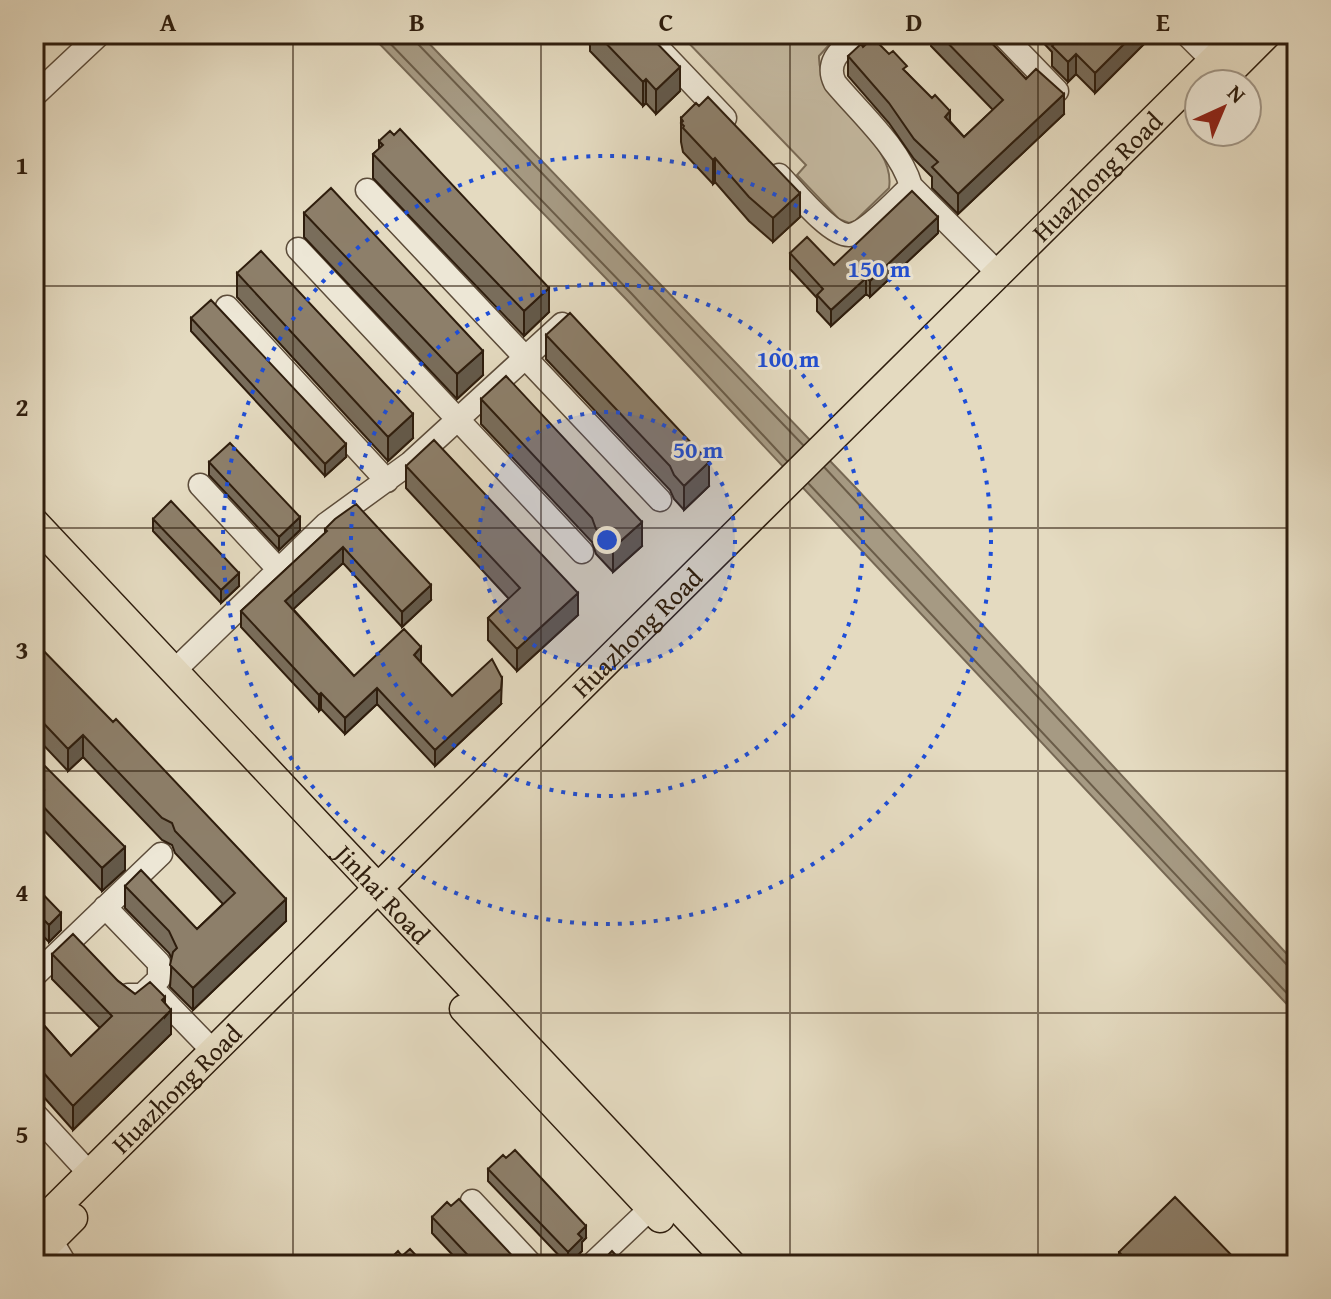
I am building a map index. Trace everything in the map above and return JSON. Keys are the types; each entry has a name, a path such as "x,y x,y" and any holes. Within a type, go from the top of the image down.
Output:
{"main road":[{"name":"Huazhong Road","path":"1218,68 1240,34"},
{"name":"Huazhong Road","path":"1222,68 1267,34"},
{"name":"Huazhong Road","path":"40,1242 999,274 1183,103"},
{"name":"Huazhong Road","path":"40,1242 90,1174 214,1052 378,903 1183,118"},
{"name":"Jinhai Road","path":"34,522 174,671 378,903 705,1265"},
{"name":"Jinhai Road","path":"34,550 732,1265"}],"street":[{"path":"34,96 100,34"},
{"path":"645,34 740,134"},
{"path":"858,34 833,60 831,75 896,153 911,186 999,274"},
{"path":"1002,34 1060,94"},
{"path":"1186,34 1211,68"},
{"path":"762,156 825,223 843,235 851,236 863,230 911,186"},
{"path":"367,190 660,500"},
{"path":"298,249 582,552"},
{"path":"227,307 387,481"},
{"path":"174,671 344,509 387,481 562,324"},
{"path":"200,485 279,570"},
{"path":"34,976 78,944 105,907 161,854"},
{"path":"105,907 159,963 159,979 142,995 128,995 117,983"},
{"path":"151,987 214,1052"},
{"path":"34,1113 90,1174"},
{"path":"472,1201 532,1265"},
{"path":"591,1265 651,1208"},
{"path":"40,1242 66,1265"}],"shaded area":[{"path":"680,34 839,34 819,56 822,73 830,90 881,154 888,171 889,188 855,221 849,223 839,219 797,175 806,165"}],"water":[{"path":"370,34 420,34 856,488 1297,965 1297,1015 626,299"}],"building":[{"path":"597,34 648,34 680,67 656,90 646,79 643,82"},
{"path":"939,34 983,34 1026,79 1036,69 1064,94 958,194 932,167 938,162 914,139 889,103 848,56 873,38 889,54 893,51 907,66 903,69 950,111 945,117 964,137 1003,100"},
{"path":"1054,34 1134,34 1095,73 1076,54 1068,62 1052,46 1059,39"},
{"path":"708,97 800,193 773,218 683,128 681,118 696,103 699,106"},
{"path":"400,129 549,288 524,311 373,154 383,145 379,141 390,131 394,135"},
{"path":"331,188 483,351 457,374 304,213"},
{"path":"912,191 938,217 870,281 866,278 831,310 817,295 823,289 790,253 807,237 834,265"},
{"path":"261,251 413,414 388,437 237,273"},
{"path":"211,300 346,444 325,464 191,318"},
{"path":"570,313 709,462 684,486 670,466 546,335"},
{"path":"506,376 642,522 613,548 596,529 592,518 481,399"},
{"path":"434,440 578,593 517,649 488,618 520,588 406,466"},
{"path":"230,443 300,517 279,537 209,462"},
{"path":"171,501 239,573 221,590 153,519"},
{"path":"356,504 431,585 402,612 343,547 285,601 354,676 404,629 421,647 414,655 452,696 492,659 502,678 501,689 435,750 377,688 345,718 321,693 319,695 241,611 327,531 325,529 335,519"},
{"path":"34,641 113,722 116,719 286,899 193,988 170,965 177,948 169,931 125,886 141,870 197,929 235,893 175,831 172,823 162,818 83,735 68,749 34,713"},
{"path":"34,755 125,847 102,868 35,798 44,790 34,780"},
{"path":"34,885 61,913 49,925 34,910"},
{"path":"73,934 118,981 135,994 150,982 165,997 162,1000 171,1010 73,1106 34,1062 34,1014 71,1056 112,1016 52,954"},
{"path":"515,1150 586,1226 578,1234 582,1238 568,1252 488,1169 503,1155 506,1158"},
{"path":"1175,1197 1241,1265 1131,1265 1119,1252"},
{"path":"459,1199 521,1265 477,1265 432,1217 447,1202 451,1206"},
{"path":"410,1249 425,1265 384,1265 398,1251 402,1256"},
{"path":"612,1251 625,1265 588,1265 602,1257 604,1259"}]}
